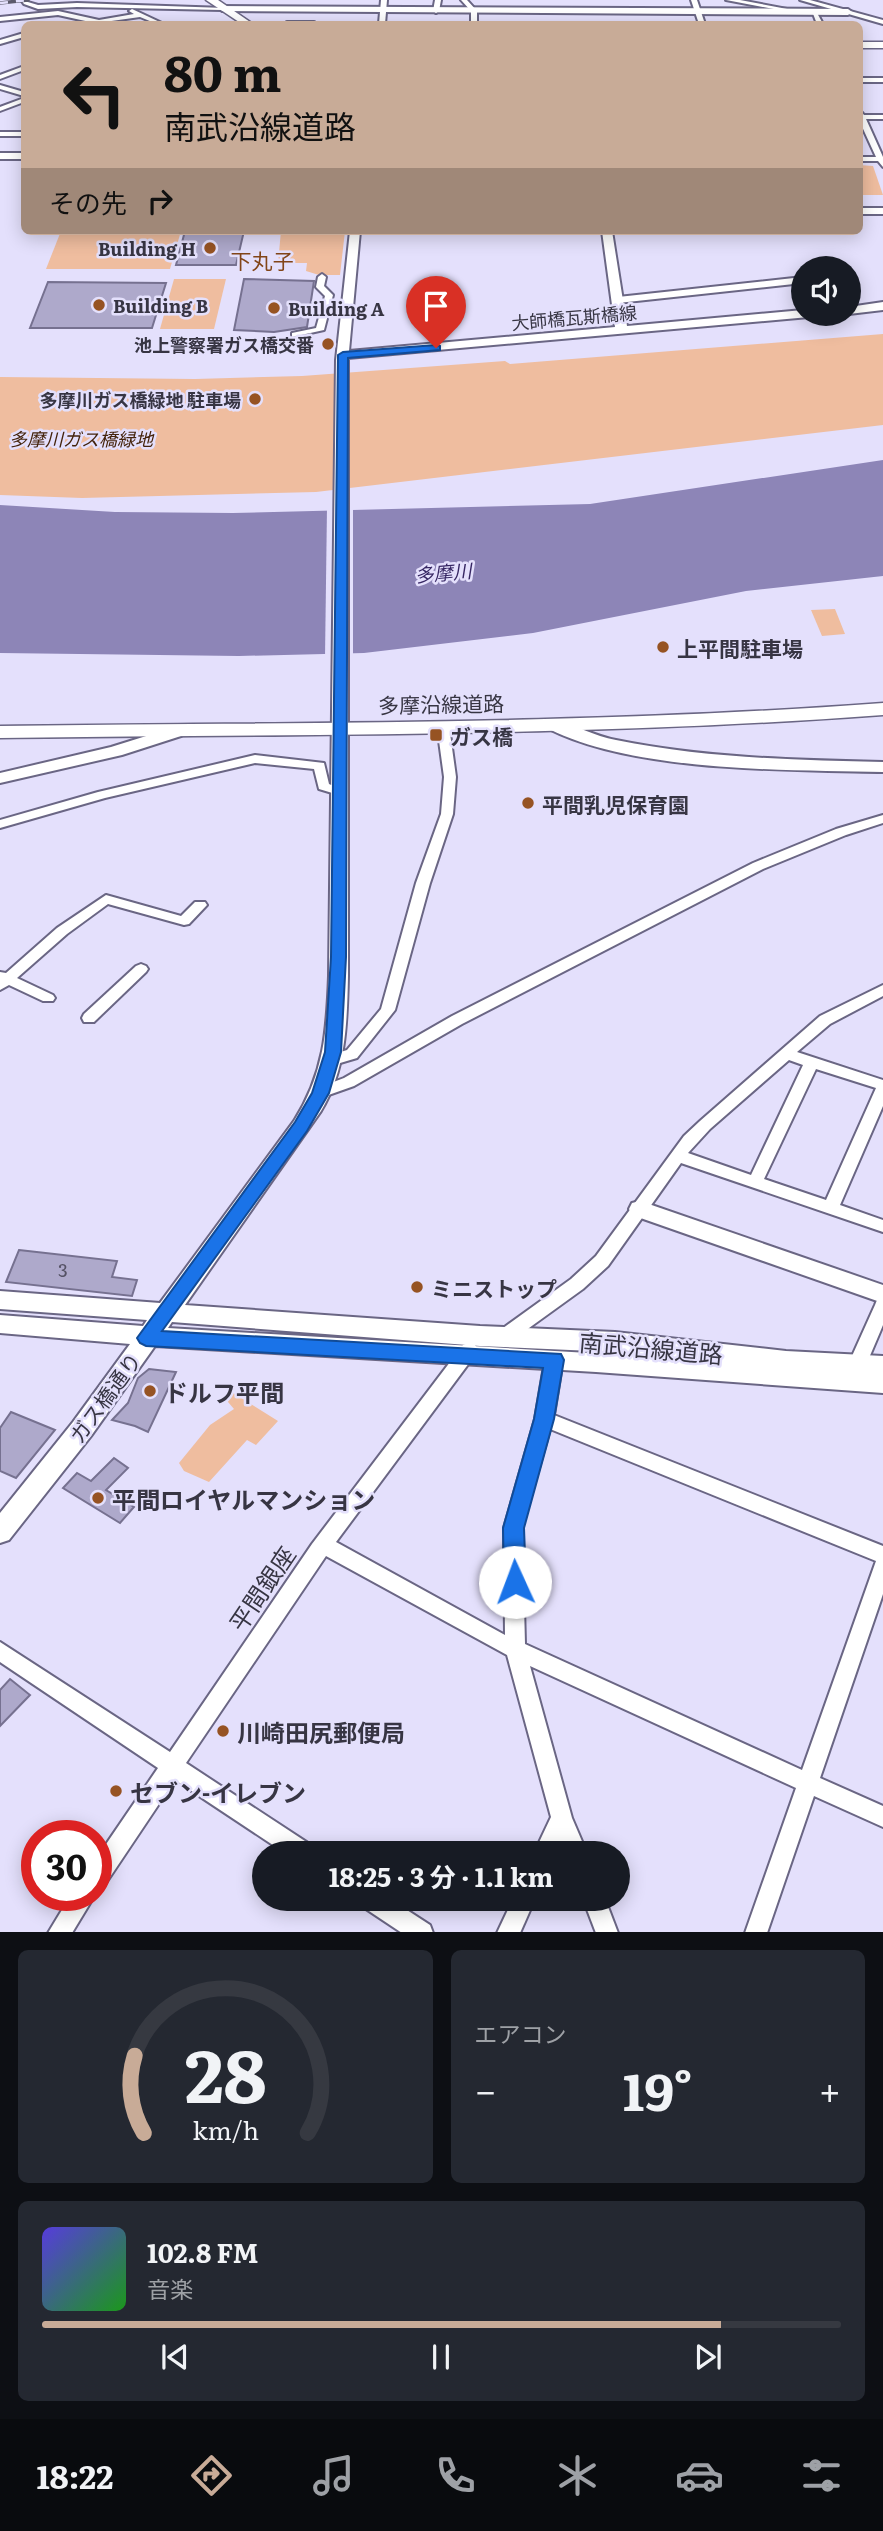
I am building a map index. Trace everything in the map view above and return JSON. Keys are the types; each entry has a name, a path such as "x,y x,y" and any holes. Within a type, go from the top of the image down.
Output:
{"main road":[{"path":"211,0 242,21"},
{"path":"863,45 882,45"},
{"name":"多摩沿線道路","path":"0,732 175,732 339,719 443,726 555,725 762,718 883,709"}],"street":[{"path":"24,0 26,4 40,10 95,21"},
{"path":"382,21 384,0"},
{"path":"436,11 438,0"},
{"path":"464,0 474,11 474,21"},
{"path":"576,0 580,21"},
{"path":"694,0 701,21"},
{"path":"729,0 800,12"},
{"path":"803,0 883,22"},
{"path":"118,4 154,21"},
{"path":"0,19 40,10 118,4 222,8 264,5 316,10 384,11 848,12"},
{"path":"40,10 46,21"},
{"path":"314,21 316,10"},
{"path":"814,12 818,21"},
{"path":"106,21 141,15"},
{"path":"0,42 21,36"},
{"path":"0,78 21,69"},
{"path":"863,80 883,80"},
{"path":"0,86 21,93"},
{"path":"0,109 21,101"},
{"path":"863,115 883,117"},
{"path":"863,122 882,161"},
{"path":"0,134 21,134"},
{"path":"863,139 883,139"},
{"path":"0,156 21,156"},
{"path":"863,159 882,161"},
{"path":"863,211 883,211"},
{"path":"339,719 342,358 355,235"},
{"path":"608,235 622,330"},
{"path":"295,335 320,330 326,317 324,307 329,295 320,287 322,278"},
{"path":"618,300 791,281"},
{"path":"861,309 883,306"},
{"name":"大師橋瓦斯橋線","path":"342,358 791,315"},
{"name":"ガス橋通り","path":"0,1532 74,1439 301,1126 320,1093 330,1061 338,997 339,719"},
{"path":"555,725 599,742 706,759 883,767"},
{"path":"330,1061 352,1054 388,1010 423,883 447,814 450,777 443,726"},
{"path":"0,778 116,751 175,732"},
{"path":"0,824 102,795 255,759 320,766 323,786 340,791"},
{"path":"320,1093 349,1083 457,1020 758,866 841,832 883,819"},
{"path":"48,999 3,980 106,899 184,921 200,905"},
{"path":"89,1018 141,969"},
{"path":"505,1336 577,1284 602,1261 689,1140 825,1020 883,990"},
{"path":"786,1054 883,1087 831,1208"},
{"path":"755,1182 812,1062"},
{"path":"678,1156 883,1226"},
{"path":"640,1209 883,1294"},
{"name":"南武沿線道路","path":"0,1300 480,1336 615,1342 786,1361 883,1366"},
{"path":"857,1365 883,1305"},
{"name":"南武沿線道路","path":"0,1324 146,1338 554,1360 883,1383"},
{"name":"平間銀座","path":"112,1855 323,1545 480,1336"},
{"path":"554,1360 544,1419 513,1528 515,1648 562,1818 571,1841"},
{"path":"544,1419 883,1555"},
{"path":"323,1545 515,1648 883,1817"},
{"path":"756,1932 883,1566"},
{"path":"0,1651 285,1841"},
{"path":"551,1841 562,1818"},
{"path":"60,1932 73,1911"},
{"path":"389,1911 420,1932"},
{"path":"508,1932 518,1911"},
{"path":"599,1911 607,1932"}],"green space":[{"path":"863,165 873,166 883,195 863,195"},
{"path":"59,235 180,235 170,269 46,269"},
{"path":"281,235 345,235 340,275 319,275 306,271 307,263 278,263"},
{"path":"174,279 226,279 214,329 160,329"},
{"name":"多摩川ガス橋緑地","path":"883,334 883,425 316,492 82,498 0,495 0,377 195,379 302,376 505,361 510,364"},
{"path":"835,609 845,634 822,636 811,610"},
{"path":"227,1389 278,1421 256,1445 247,1440 209,1482 184,1471 179,1463 210,1425 234,1409 228,1402"}],"water":[{"name":"多摩川","path":"883,460 883,576 746,591 533,633 364,653 239,656 0,653 0,505 115,512 233,513 590,504"}],"pier":[{"path":"327,507 353,507 353,656 325,657"}],"building":[{"name":"Building H","path":"184,235 243,235 236,265 176,265"},
{"name":"Building A","path":"244,279 314,281 307,327 274,332 234,330"},
{"name":"Building B","path":"48,282 166,283 152,328 30,328"},
{"path":"19,1250 117,1261 112,1277 137,1280 132,1296 6,1282"},
{"name":"ドルフ平間","path":"149,1369 176,1372 148,1432 112,1420 128,1403 138,1378"},
{"path":"11,1412 55,1430 16,1478 0,1471 0,1428"},
{"name":"平間ロイヤルマンション","path":"114,1458 128,1468 106,1490 134,1507 120,1523 63,1488 77,1473 91,1481"},
{"path":"10,1679 30,1695 0,1726 0,1690"}],"railway":[{"path":"0,3 28,0"}],"place":[{"name":"Building H","path":"210,248"},
{"name":"Building B","path":"99,305"},
{"name":"Building A","path":"274,308"},
{"name":"池上警察署ガス橋交番","path":"328,344"},
{"name":"多摩川ガス橋緑地 駐車場","path":"255,399"},
{"name":"上平間駐車場","path":"663,647"},
{"name":"ガス橋","path":"436,735"},
{"name":"平間乳児保育園","path":"528,803"},
{"name":"ミニストップ","path":"417,1287"},
{"name":"ドルフ平間","path":"150,1391"},
{"name":"平間ロイヤルマンション","path":"98,1498"},
{"name":"川崎田尻郵便局","path":"223,1731"},
{"name":"セブン-イレブン","path":"116,1791"}],"district":[{"name":"下丸子","path":"262,259"}],"route":[{"path":"436,348 343,355 338,710 338,997 333,1052 320,1093 301,1126 146,1338 554,1360 544,1419 513,1528 515,1582"}]}
